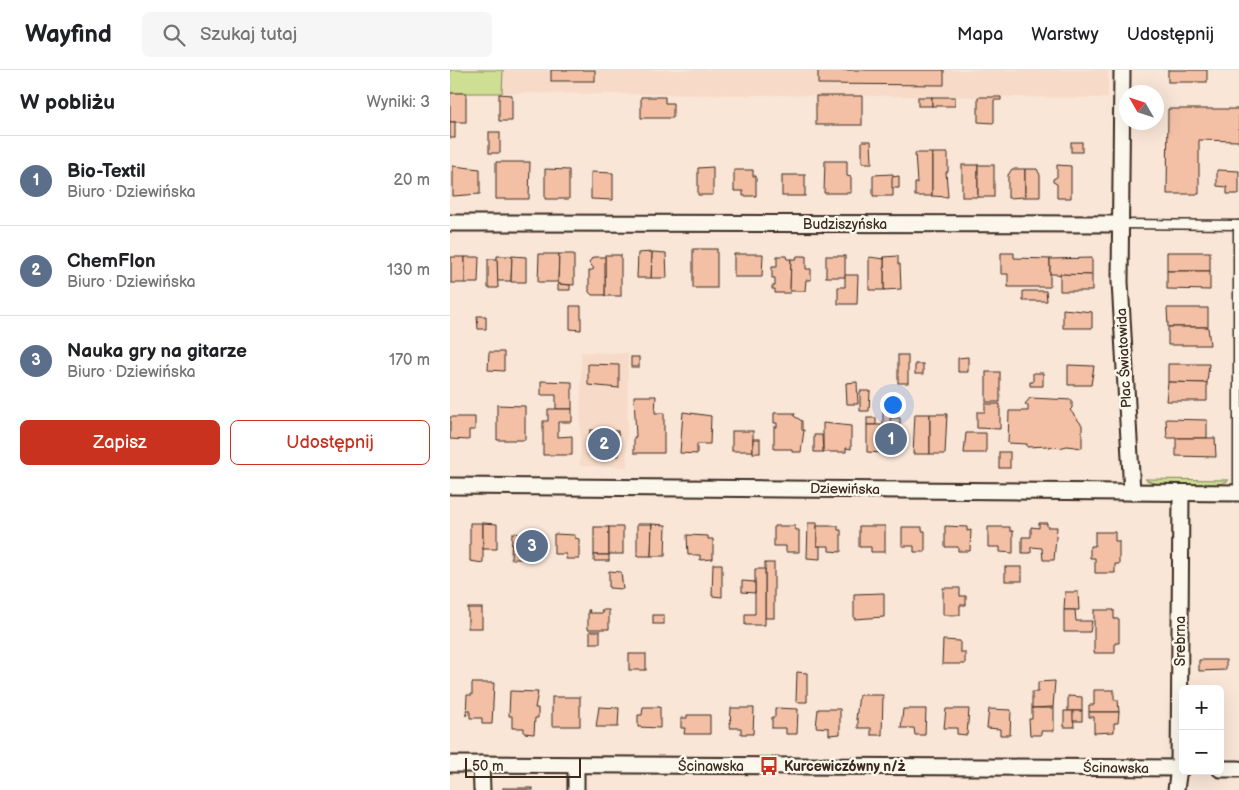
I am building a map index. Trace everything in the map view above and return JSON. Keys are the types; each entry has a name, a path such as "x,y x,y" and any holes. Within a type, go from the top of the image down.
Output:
{"street":[{"name":"Plac Światowida","path":"1122,70 1120,224 1123,343 1132,492"},
{"name":"Budziszyńska","path":"450,223 1120,224"},
{"name":"Dziewińska","path":"450,486 1239,493"},
{"name":"Srebrna","path":"1180,493 1181,730"},
{"name":"Ścinawska","path":"450,764 1179,768"},
{"path":"481,764 482,790"},
{"path":"576,765 576,790"},
{"path":"1224,768 1239,769"},
{"name":"Srebrna","path":"1176,790 1179,775"}],"lane":[{"name":"Budziszyńska","path":"1120,224 1238,225"},
{"path":"1238,225 1239,493"}],"shaded area":[{"path":"503,70 1108,70 1108,98 502,93"},
{"path":"581,352 628,353 627,467 580,466"}],"green space":[{"path":"450,70 503,70 502,93 450,93"},
{"path":"1145,479 1229,480 1200,487 1187,487 1162,485"}],"building":[{"path":"551,70 595,70 595,81 551,81"},
{"path":"818,70 944,70 944,85 818,84"},
{"path":"1168,70 1207,70 1207,82 1168,82"},
{"path":"450,93 466,93 466,122 450,122"},
{"path":"499,94 512,95 512,121 499,121"},
{"path":"816,96 862,96 862,125 816,125"},
{"path":"641,97 665,97 665,103 673,103 673,118 641,118"},
{"path":"918,97 932,97 932,106 918,106"},
{"path":"932,97 955,97 955,106 932,106"},
{"path":"978,97 1001,97 1001,100 994,100 994,123 978,122"},
{"path":"1168,109 1239,109 1239,144 1238,141 1199,140 1199,194 1167,194"},
{"path":"450,122 455,122 455,138 450,138"},
{"path":"489,132 500,132 500,153 489,153"},
{"path":"862,141 871,141 872,163 862,163"},
{"path":"1071,142 1082,142 1082,152 1071,152"},
{"path":"915,153 932,153 932,196 915,196 915,183 917,183"},
{"path":"932,153 948,153 948,172 946,172 948,197 932,196"},
{"path":"825,161 847,161 847,176 851,177 851,193 824,193"},
{"path":"496,162 530,162 529,199 496,199"},
{"path":"962,165 978,165 978,197 962,197"},
{"path":"978,165 994,165 994,197 978,197"},
{"path":"1057,165 1071,166 1071,198 1057,198 1057,184 1053,182 1053,179 1057,177"},
{"path":"453,166 480,169 480,194 453,196"},
{"path":"713,167 713,195 698,195 698,168"},
{"path":"545,169 569,170 569,199 545,199"},
{"path":"1012,169 1025,169 1025,197 1008,198 1008,175"},
{"path":"1025,169 1037,169 1040,175 1040,197 1025,197"},
{"path":"734,170 753,170 753,176 756,176 756,196 743,196 743,191 734,191"},
{"path":"1217,170 1239,171 1239,194 1227,194 1227,187 1217,186"},
{"path":"591,172 613,173 613,200 591,199"},
{"path":"893,174 893,196 873,196 873,175"},
{"path":"782,175 805,175 805,196 782,196"},
{"path":"899,176 899,188 892,188 892,177"},
{"path":"693,249 717,249 717,288 693,288"},
{"path":"652,252 666,253 667,278 651,278"},
{"path":"652,252 651,278 637,278 638,253"},
{"path":"1167,252 1210,252 1210,271 1167,271"},
{"path":"1001,253 1014,253 1014,258 1050,259 1050,287 1008,287 1008,274 1001,274"},
{"path":"539,254 559,254 558,282 538,282"},
{"path":"559,254 574,254 574,285 558,284"},
{"path":"734,254 763,254 762,277 734,277"},
{"path":"605,255 621,255 621,296 605,296"},
{"path":"497,256 512,256 511,281 497,281"},
{"path":"512,256 526,257 526,282 511,282"},
{"path":"777,256 786,256 787,259 791,259 790,293 775,293 775,289 772,289 772,286 775,286 775,278 772,278 772,267 777,267"},
{"path":"797,256 806,256 806,269 811,269 811,280 806,280 805,291 790,291 791,259 796,259"},
{"path":"826,256 845,256 845,277 826,277"},
{"path":"898,256 901,289 884,290 884,257"},
{"path":"451,257 465,257 465,283 451,283"},
{"path":"465,257 479,257 478,283 465,283"},
{"path":"593,257 605,257 605,295 592,295 589,292 589,271 594,269 589,262"},
{"path":"869,257 884,259 884,290 869,290"},
{"path":"1092,258 1092,275 1050,274 1050,259"},
{"path":"488,259 497,259 498,288 488,288"},
{"path":"1167,271 1210,271 1210,290 1167,289"},
{"path":"1060,274 1092,275 1092,291 1060,291"},
{"path":"845,275 858,275 857,304 838,304 838,287 845,287"},
{"path":"558,284 570,285 570,290 558,290"},
{"path":"1023,291 1046,291 1047,301 1023,301"},
{"path":"570,306 581,306 581,330 570,329"},
{"path":"1167,308 1208,308 1208,327 1168,327"},
{"path":"1063,309 1092,312 1092,328 1063,328"},
{"path":"477,316 486,316 486,329 478,329"},
{"path":"1168,327 1208,327 1210,345 1168,345"},
{"path":"489,352 504,352 504,371 488,370"},
{"path":"898,355 908,355 908,383 898,383"},
{"path":"631,357 639,357 639,367 631,367"},
{"path":"968,357 968,372 958,372 958,358"},
{"path":"588,364 619,365 619,388 588,385"},
{"path":"915,364 923,364 923,374 915,374"},
{"path":"1168,364 1209,364 1207,383 1168,382"},
{"path":"1068,365 1094,366 1091,385 1068,385"},
{"path":"986,372 1000,372 1000,402 986,402"},
{"path":"1033,373 1043,373 1043,386 1030,386 1030,382 1033,382"},
{"path":"541,381 572,382 572,409 556,409 556,395 541,395"},
{"path":"857,382 858,404 847,404 846,383"},
{"path":"1168,382 1207,383 1207,401 1166,401"},
{"path":"860,391 870,391 869,411 860,411"},
{"path":"634,396 656,396 655,413 664,413 664,453 634,453 634,437 636,437"},
{"path":"1030,398 1072,400 1072,408 1070,410 1082,425 1082,448 1067,446 1059,448 1057,446 1055,448 1050,446 1049,448 1047,446 1027,447 1027,444 1008,443 1009,411 1028,411 1028,406 1025,404"},
{"path":"985,404 1000,404 1000,429 977,428 977,412 985,412"},
{"path":"497,405 525,406 525,440 497,440"},
{"path":"883,407 892,407 891,426 883,425"},
{"path":"548,409 572,409 572,422 558,422 558,437 572,436 572,455 543,455 543,421 548,421"},
{"path":"683,412 711,416 710,444 697,444 697,454 680,453"},
{"path":"774,413 795,413 794,416 802,421 802,430 804,430 801,452 792,452 792,449 774,449 774,427 777,427 777,423 774,423"},
{"path":"915,414 930,414 930,454 913,454"},
{"path":"930,414 947,414 945,454 930,454"},
{"path":"450,417 475,417 475,430 469,430 469,440 450,439"},
{"path":"867,418 876,418 876,425 867,425"},
{"path":"890,418 900,418 900,425 891,426"},
{"path":"1166,419 1207,420 1207,438 1167,438"},
{"path":"823,423 851,426 851,449 846,448 846,452 823,452"},
{"path":"867,425 883,425 883,453 867,452"},
{"path":"883,425 900,425 899,453 883,453"},
{"path":"590,430 618,431 619,456 588,455"},
{"path":"732,431 753,431 753,451 732,451"},
{"path":"966,433 986,433 986,453 964,453"},
{"path":"814,435 822,435 823,452 814,452"},
{"path":"1176,438 1215,438 1216,457 1176,456"},
{"path":"753,439 760,439 760,453 753,453"},
{"path":"999,452 1010,452 1010,468 999,468"},
{"path":"470,523 483,523 483,563 470,561"},
{"path":"483,523 497,524 497,549 483,549"},
{"path":"808,523 817,523 817,546 820,546 820,559 807,558"},
{"path":"1039,523 1047,523 1047,527 1057,527 1054,560 1043,560 1042,548 1031,547 1031,553 1022,553 1022,537 1031,537 1031,527 1039,528"},
{"path":"637,524 652,524 651,556 637,556"},
{"path":"652,524 666,525 665,556 651,556"},
{"path":"774,526 795,526 796,530 799,530 799,552 786,552 786,546 774,546"},
{"path":"817,526 838,526 838,530 841,530 841,552 829,551 829,546 817,546"},
{"path":"859,526 885,526 885,552 871,552 871,547 859,547"},
{"path":"945,526 967,527 967,531 971,530 970,551 958,551 958,547 945,547"},
{"path":"594,527 609,527 609,555 594,555"},
{"path":"609,527 623,527 623,554 609,554"},
{"path":"902,527 922,527 922,531 925,531 925,552 914,552 914,546 902,546"},
{"path":"988,527 1010,527 1010,531 1013,531 1013,553 1000,552 1000,547 988,547"},
{"path":"1095,532 1115,532 1115,541 1119,541 1119,564 1115,564 1115,573 1095,573 1095,558 1090,558 1090,546 1095,546"},
{"path":"512,533 525,534 525,559 511,559"},
{"path":"525,534 540,534 539,559 525,559"},
{"path":"554,534 575,535 575,538 579,539 579,559 566,559 566,554 554,554"},
{"path":"687,535 708,536 708,539 713,539 713,559 700,560 700,555 688,555"},
{"path":"594,555 609,555 609,561 594,561"},
{"path":"765,563 774,563 774,618 765,618"},
{"path":"713,564 722,564 722,597 712,596"},
{"path":"1005,567 1022,567 1022,581 1005,581"},
{"path":"755,569 765,569 765,625 745,625 745,614 755,614"},
{"path":"609,571 621,572 623,589 609,588"},
{"path":"742,581 755,582 755,593 742,592"},
{"path":"943,588 960,588 960,596 966,596 966,605 960,605 960,615 943,615"},
{"path":"1065,592 1078,592 1079,610 1064,610"},
{"path":"884,593 884,617 854,619 854,594"},
{"path":"468,608 482,608 482,628 468,628"},
{"path":"588,610 590,610 589,613 603,613 601,610 609,610 609,629 588,629"},
{"path":"1064,610 1075,610 1076,621 1092,621 1090,632 1064,632"},
{"path":"1094,610 1114,610 1114,619 1119,619 1119,643 1115,643 1115,653 1094,653"},
{"path":"653,615 664,615 664,624 653,624"},
{"path":"590,631 600,631 600,643 590,643"},
{"path":"943,640 960,641 960,652 965,652 965,664 942,664"},
{"path":"629,654 646,654 646,670 629,670"},
{"path":"1199,660 1226,660 1226,670 1199,671"},
{"path":"797,672 807,673 807,702 796,702"},
{"path":"1055,681 1053,707 1032,708 1032,692 1038,692 1038,682"},
{"path":"472,683 494,683 492,724 482,724 482,718 470,718 470,710 467,710 466,716 467,695 472,695"},
{"path":"1094,690 1114,690 1114,700 1118,700 1119,712 1089,712 1089,705 1094,705"},
{"path":"510,691 538,692 535,708 538,708 538,718 535,718 534,734 524,733 524,728 512,728 512,716 509,716"},
{"path":"859,695 883,695 882,735 871,735 871,728 858,728 858,719 856,719"},
{"path":"1068,696 1082,697 1082,711 1068,711"},
{"path":"552,697 580,697 580,726 552,726"},
{"path":"599,707 619,708 618,727 596,727"},
{"path":"643,707 660,707 660,728 638,727 638,715 642,715"},
{"path":"731,708 754,708 753,734 741,734 741,728 730,728"},
{"path":"775,708 798,709 797,734 786,734 786,728 772,728 772,717 775,717"},
{"path":"1032,708 1054,708 1054,731 1041,731 1041,735 1030,735 1029,719 1032,719"},
{"path":"818,709 840,709 840,734 829,735 829,728 816,727"},
{"path":"903,709 926,709 925,735 915,735 914,728 901,728"},
{"path":"946,709 969,709 967,735 957,734 957,728 944,728"},
{"path":"989,709 1011,710 1010,735 1000,735 1000,729 987,728"},
{"path":"1064,711 1073,711 1074,727 1064,727"},
{"path":"1073,711 1082,711 1082,721 1073,721"},
{"path":"1089,712 1119,712 1118,723 1114,723 1114,732 1094,733 1094,717 1089,717"},
{"path":"687,715 710,715 710,734 684,734 685,728 681,728 681,718 687,718"},
{"path":"503,788 533,788 533,790 503,790"}],"place":[{"name":"Bio-Textil","path":"891,439"},
{"name":"ChemFlon","path":"604,444"},
{"name":"Nauka gry na gitarze","path":"532,546"},
{"name":"Kurcewiczówny n/ż","path":"769,766"}]}
